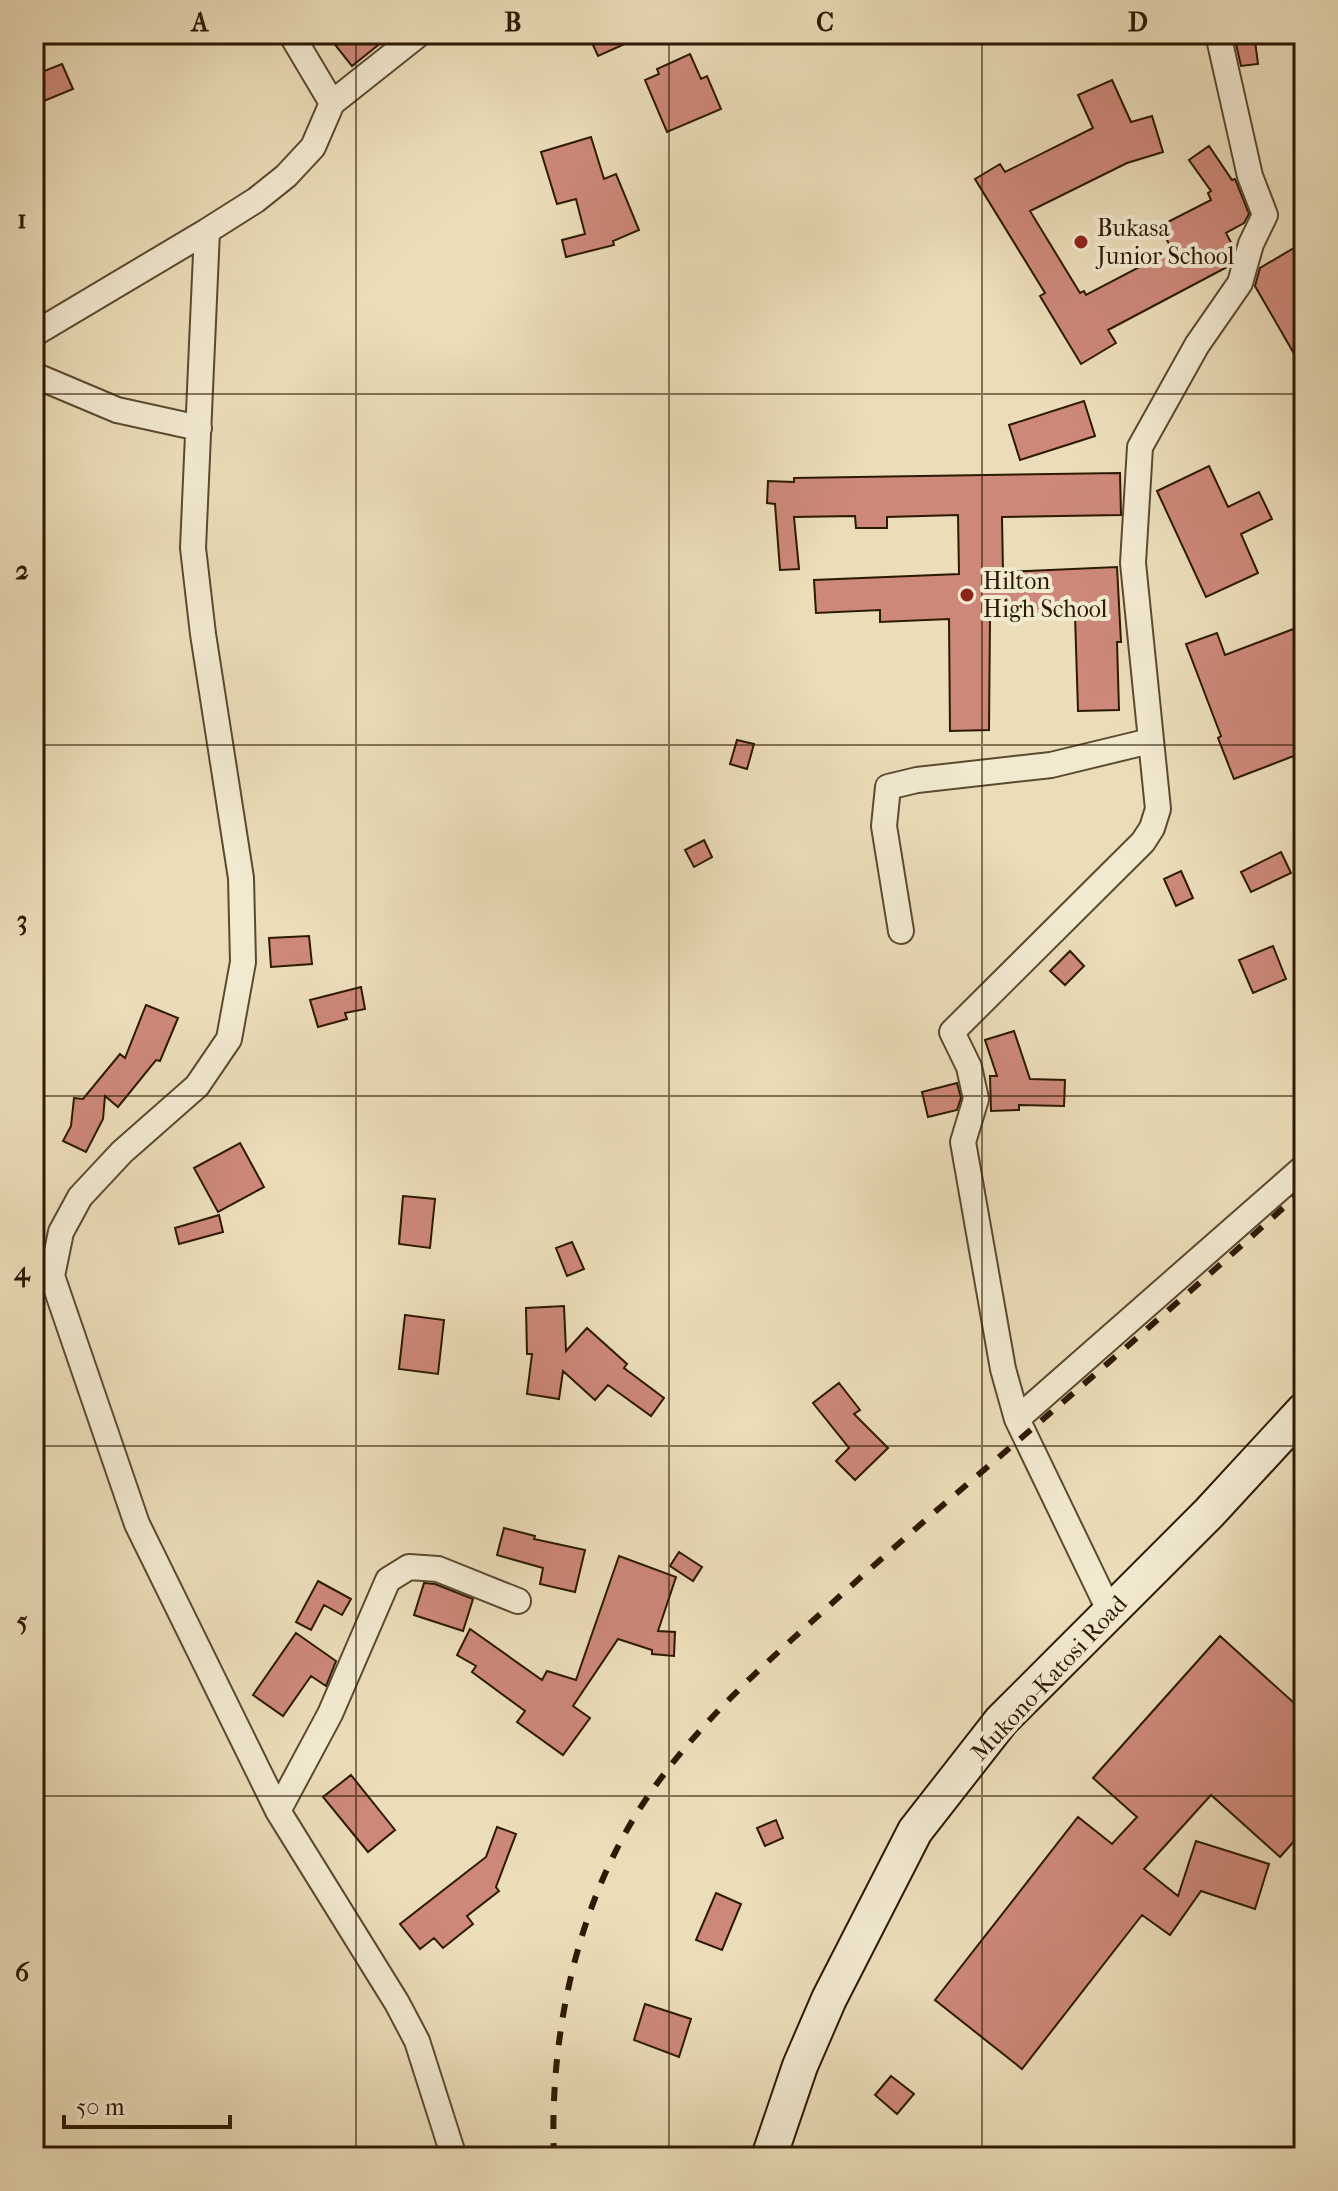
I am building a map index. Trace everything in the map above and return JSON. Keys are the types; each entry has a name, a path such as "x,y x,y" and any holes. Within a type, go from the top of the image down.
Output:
{"main road":[{"name":"Mukono-Katosi Road","path":"769,2157 800,2066 829,1999 915,1831 1001,1721 1209,1513 1304,1410"}],"street":[{"path":"291,34 332,103"},
{"path":"34,334 256,200 286,176 313,147 332,103 419,34"},
{"path":"1110,1612 1017,1419 1003,1369 963,1142 976,1099 969,1067 952,1032 1143,842 1152,828 1158,809 1133,563 1140,447 1197,345 1240,283 1251,244 1265,215 1250,176 1218,34"},
{"path":"207,231 193,548 203,634 241,878 243,962 229,1039 197,1086 122,1152 80,1197 61,1232 52,1276 137,1524 278,1811 397,2003 417,2041 454,2157"},
{"path":"34,375 117,410 199,428"},
{"path":"901,931 884,826 888,787 917,780 1051,765 1150,741"},
{"path":"1017,1419 1304,1167"},
{"path":"278,1811 330,1714 388,1580 409,1567 438,1569 518,1601"}],"building":[{"path":"342,34 392,34 352,66 333,42"},
{"path":"588,34 647,34 598,56"},
{"path":"1255,41 1258,64 1241,66 1236,44"},
{"path":"690,54 701,79 707,76 721,109 667,132 645,80 659,74 657,69"},
{"path":"62,64 73,89 44,101 34,75"},
{"path":"1112,80 1131,122 1152,116 1163,152 1127,163 1030,211 1080,293 1084,291 1086,295 1172,250 1160,226 1211,200 1208,193 1211,191 1189,160 1209,146 1232,180 1235,179 1249,214 1244,223 1226,233 1234,248 1229,266 1108,330 1116,343 1081,364 1040,296 1045,293 975,179 1000,164 1005,172 1093,128 1078,95"},
{"path":"591,137 604,179 616,174 639,230 613,241 614,245 566,257 562,240 585,234 576,199 557,204 541,152"},
{"path":"1304,242 1304,371 1255,286 1260,268"},
{"path":"1084,401 1095,436 1020,460 1009,425"},
{"path":"1209,466 1228,507 1259,492 1272,519 1241,534 1258,573 1206,597 1157,491"},
{"path":"1120,473 1121,515 1002,517 1003,572 1117,567 1121,642 1117,642 1119,710 1078,711 1075,615 990,618 989,730 950,731 949,619 880,622 880,610 816,613 814,580 959,574 958,515 887,517 887,528 856,528 855,516 794,517 799,569 780,570 775,504 767,503 768,481 794,482 794,478"},
{"path":"1304,625 1304,752 1234,779 1186,644 1217,633 1225,655"},
{"path":"737,740 754,744 747,769 730,764"},
{"path":"704,840 712,857 694,867 685,850"},
{"path":"1281,852 1291,873 1251,892 1241,872"},
{"path":"1181,871 1193,898 1176,906 1164,879"},
{"path":"309,936 312,964 271,967 269,938"},
{"path":"1273,946 1286,979 1253,993 1239,960"},
{"path":"1070,951 1084,966 1065,985 1050,971"},
{"path":"361,987 365,1009 345,1013 347,1019 318,1027 310,1000"},
{"path":"146,1005 178,1018 160,1061 156,1060 118,1107 105,1096 103,1119 86,1152 63,1141 71,1126 74,1098 83,1099 120,1054 125,1058"},
{"path":"1014,1031 1030,1079 1065,1080 1064,1106 1019,1105 1019,1110 991,1111 990,1076 997,1076 985,1040"},
{"path":"957,1083 961,1098 957,1110 928,1117 922,1092"},
{"path":"240,1143 264,1187 218,1212 194,1168"},
{"path":"403,1196 435,1199 430,1248 399,1244"},
{"path":"219,1215 223,1232 179,1244 175,1228"},
{"path":"572,1242 584,1269 567,1276 556,1248"},
{"path":"564,1306 566,1351 587,1328 627,1364 624,1368 664,1398 651,1416 608,1385 595,1400 563,1371 559,1399 527,1394 532,1354 527,1354 526,1308"},
{"path":"405,1315 444,1320 438,1374 399,1369"},
{"path":"839,1383 860,1410 854,1414 888,1448 855,1480 836,1461 849,1448 813,1403"},
{"path":"504,1528 535,1536 534,1539 585,1550 575,1592 540,1584 543,1568 497,1555"},
{"path":"679,1552 702,1567 693,1581 670,1566"},
{"path":"619,1556 676,1577 658,1631 675,1632 674,1656 652,1654 652,1650 618,1639 573,1706 590,1718 563,1755 517,1722 525,1711 472,1672 476,1666 457,1655 470,1629 542,1680 547,1671 576,1680"},
{"path":"318,1581 351,1599 342,1615 324,1605 311,1630 296,1622"},
{"path":"424,1583 435,1584 473,1599 463,1631 414,1615"},
{"path":"296,1633 336,1661 326,1686 311,1676 283,1716 253,1695"},
{"path":"1220,1636 1304,1712 1304,1830 1280,1857 1211,1795 1144,1869 1178,1896 1196,1841 1269,1864 1255,1909 1201,1891 1170,1935 1142,1915 1022,2069 935,2000 1078,1817 1112,1844 1137,1817 1093,1778"},
{"path":"351,1775 395,1830 368,1852 323,1797"},
{"path":"776,1820 783,1838 765,1846 757,1828"},
{"path":"497,1827 516,1834 496,1887 499,1891 467,1916 473,1924 443,1948 434,1938 420,1949 400,1924 486,1857"},
{"path":"716,1893 741,1904 722,1950 696,1940"},
{"path":"645,2004 691,2019 679,2057 634,2040"},
{"path":"891,2076 914,2094 897,2114 875,2095"}],"railway":[{"path":"554,2157 556,2068 570,1979 582,1935 615,1852 637,1813 676,1759 720,1708 904,1538 1304,1189"}],"place":[{"name":"Bukasa Junior School","path":"1081,242"},
{"name":"Hilton High School","path":"967,595"}]}
